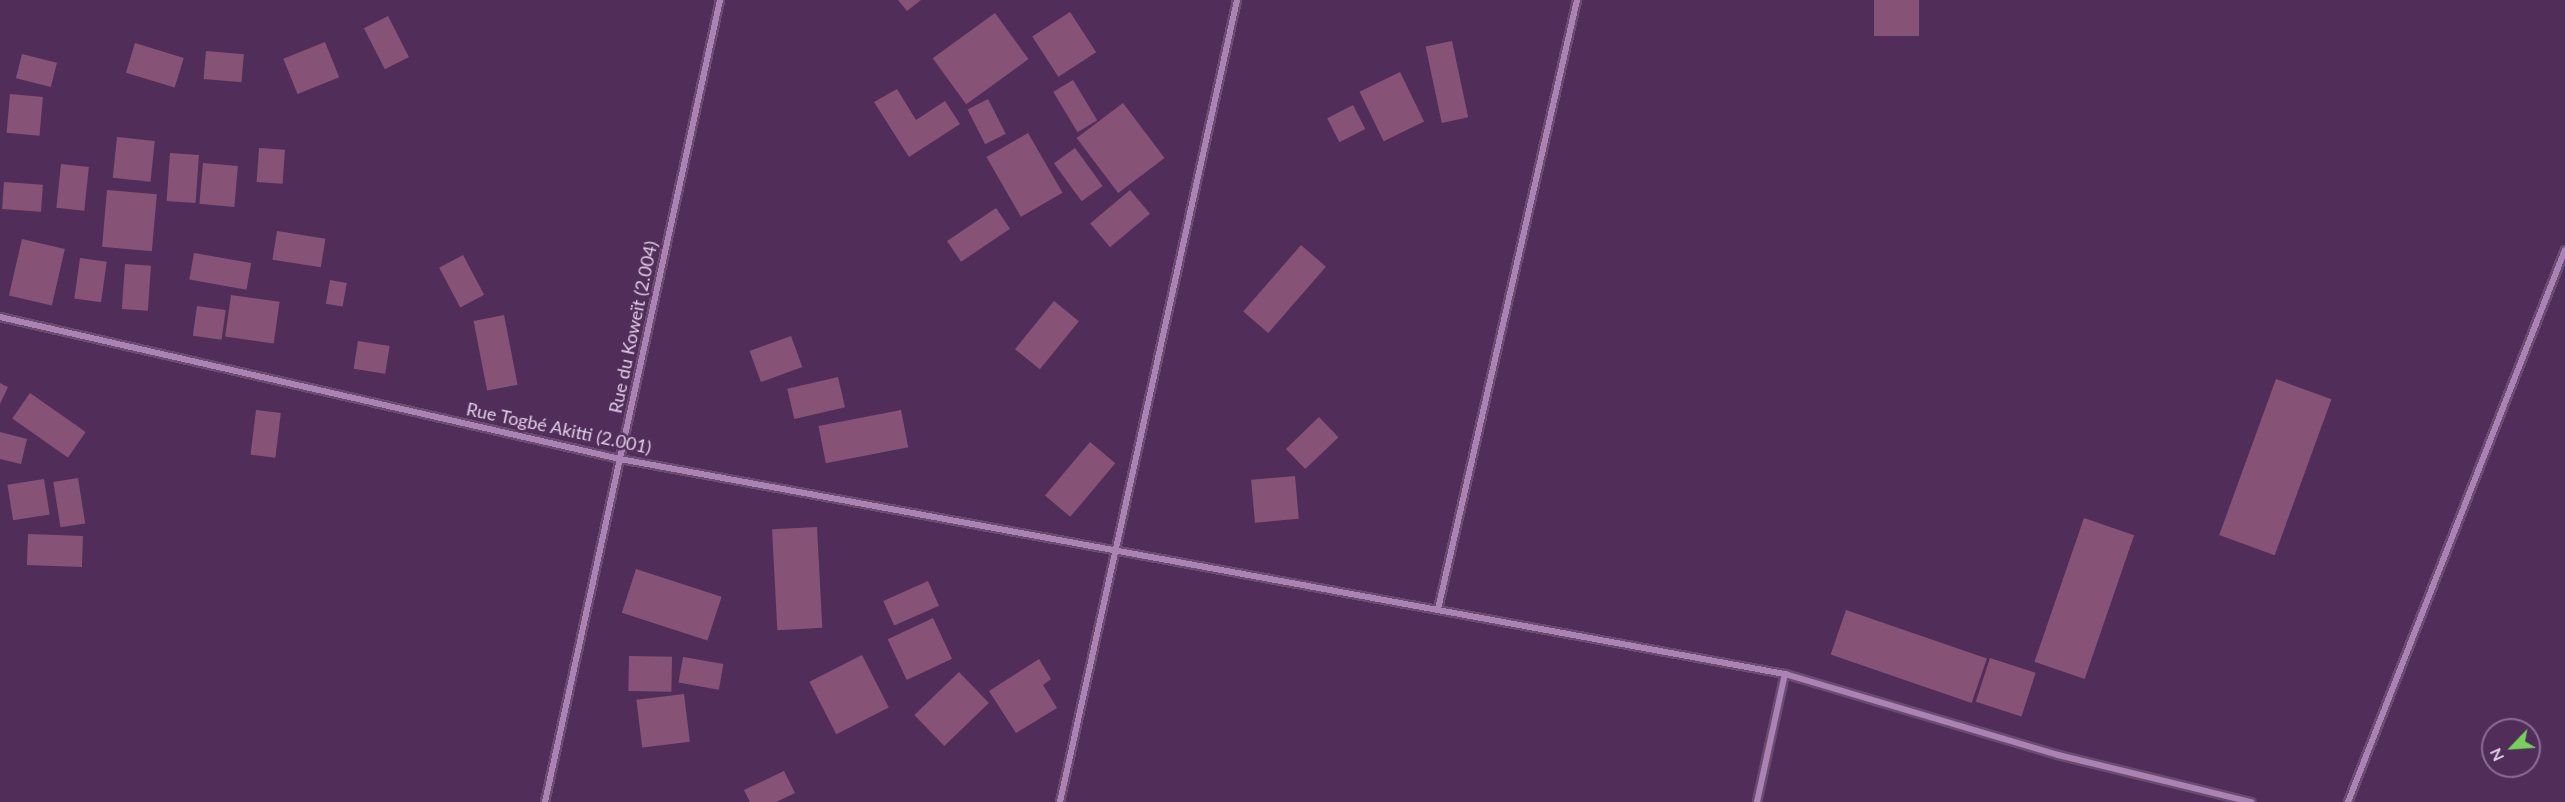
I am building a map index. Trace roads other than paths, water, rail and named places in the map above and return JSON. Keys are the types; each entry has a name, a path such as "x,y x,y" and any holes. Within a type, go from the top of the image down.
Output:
{"street":[{"name":"Rue du Koweït (2.004)","path":"545,802 720,0"},
{"path":"1060,802 1237,0"},
{"path":"1438,609 1577,0"},
{"path":"2348,802 2565,250"},
{"name":"Rue Togbé Akitti (2.001)","path":"0,317 620,459 1785,674 2058,755 2251,802"},
{"path":"1757,802 1785,674"}]}
